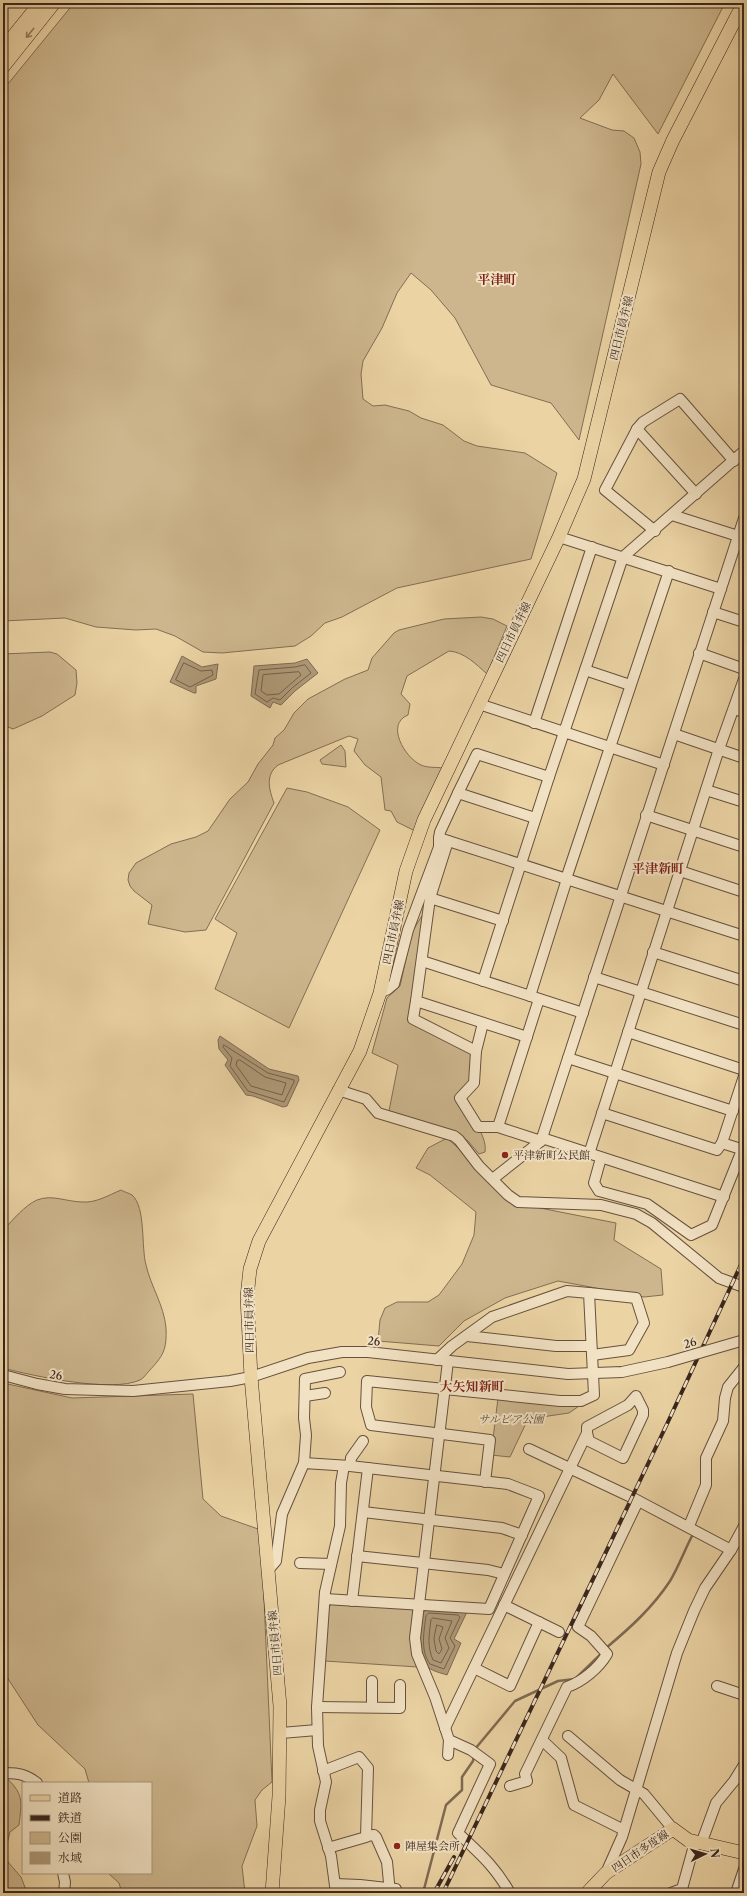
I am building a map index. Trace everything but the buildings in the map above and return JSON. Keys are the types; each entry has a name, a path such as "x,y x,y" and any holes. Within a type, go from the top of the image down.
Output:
{"main road":[{"path":"3,49 40,3"},
{"path":"3,67 54,3"},
{"name":"四日市員弁線","path":"272,1893 275,1866 281,1733 269,1569 251,1377 247,1297 250,1269 259,1241 360,1051 380,993 406,871 424,820 559,537 584,479 659,172 697,92 739,12 744,8"},
{"name":"四日市多度線","path":"587,1893 606,1873 673,1829 688,1840 744,1852"}],"street":[{"path":"655,531 605,490 637,429 643,422 680,399 734,460"},
{"path":"637,429 696,494"},
{"path":"483,981 535,818 623,558 744,451"},
{"path":"672,515 738,536"},
{"path":"494,1178 542,1140 646,815 664,765 744,518"},
{"path":"559,537 721,589"},
{"path":"534,723 592,547"},
{"path":"498,1127 527,1037 535,998 567,879 668,572"},
{"path":"713,612 744,622"},
{"path":"700,653 744,668"},
{"path":"585,670 630,685"},
{"path":"589,1154 719,749 739,711 744,679"},
{"path":"479,704 664,765"},
{"path":"674,734 744,758"},
{"path":"476,1051 413,1019 430,898 444,840 440,832 477,754 549,777"},
{"path":"706,790 744,802"},
{"path":"458,793 535,818"},
{"path":"646,815 744,847"},
{"path":"380,993 394,984 408,930 439,847 444,840"},
{"path":"444,840 744,936"},
{"path":"680,871 744,892"},
{"path":"430,898 503,921"},
{"path":"653,952 744,982"},
{"path":"422,961 583,1013"},
{"path":"594,977 744,1026"},
{"path":"416,1001 527,1037"},
{"path":"483,1023 476,1051 474,1083 460,1098 478,1127 498,1127 724,1197"},
{"path":"628,1032 744,1070"},
{"path":"568,1058 733,1111"},
{"path":"602,1113 717,1150 722,1143 744,1076"},
{"path":"338,1090 366,1099 378,1113 454,1136 463,1144 479,1166 494,1178 508,1195 518,1202 601,1204 636,1214 652,1223 719,1278 741,1286 744,1285"},
{"path":"601,1158 594,1183 599,1191 647,1204 691,1235 712,1225 743,1150 722,1143"},
{"path":"438,1360 466,1336 492,1317 567,1291 636,1298 644,1323 629,1350 592,1350 466,1336"},
{"path":"485,1482 490,1440 371,1425 366,1406 367,1381 445,1388 542,1400 581,1401 594,1395 589,1293"},
{"name":"26","path":"3,1375 65,1389 101,1391 133,1390 230,1381 251,1377 308,1358 342,1352 368,1352 542,1372 622,1372 668,1362 744,1340"},
{"path":"448,1361 415,1638 416,1648 449,1740 448,1755"},
{"path":"689,1526 706,1485 706,1458 723,1421 724,1398 728,1387 744,1367"},
{"path":"269,1569 276,1561 282,1514 304,1464 306,1435 304,1418 305,1379 340,1372"},
{"path":"305,1396 325,1393"},
{"path":"445,1728 587,1434 587,1427 628,1405 636,1396 643,1410 643,1415 623,1458 589,1441 587,1434"},
{"path":"328,1848 366,1836 374,1835 387,1862 392,1890 360,1885 335,1889 334,1868 328,1848 320,1821 320,1810 326,1782 317,1730 317,1707 325,1599 340,1526 341,1483 351,1458 363,1441"},
{"path":"529,1449 689,1526 731,1550"},
{"path":"304,1464 368,1468 508,1484 540,1496 489,1609 325,1599"},
{"path":"352,1601 368,1468"},
{"path":"510,1786 527,1781 525,1774 567,1688 578,1683 604,1659 604,1651 591,1636 578,1626 638,1501"},
{"path":"363,1512 502,1528 522,1535"},
{"path":"606,1873 624,1830 682,1639 705,1588 731,1550 744,1526"},
{"path":"357,1556 488,1570 504,1574"},
{"path":"300,1563 332,1564"},
{"path":"504,1605 559,1632"},
{"path":"474,1668 510,1686 539,1622"},
{"path":"372,1681 372,1707"},
{"path":"317,1707 400,1708 400,1685"},
{"path":"717,1686 744,1695"},
{"path":"281,1733 317,1730"},
{"path":"568,1736 620,1780 644,1794 673,1829"},
{"path":"449,1740 474,1753 490,1764 458,1833 488,1861 501,1877 510,1893"},
{"path":"542,1740 561,1758 574,1805 624,1830"},
{"path":"324,1770 359,1757 368,1768 366,1836"},
{"path":"671,1893 682,1891 698,1843 716,1803 744,1765"},
{"path":"3,1770 6,1773 21,1773 30,1777 36,1782"},
{"path":"736,1893 744,1869"},
{"path":"63,1874 65,1882 64,1893"}],"green space":[{"path":"74,3 725,3 658,134 613,74 599,100 580,118 612,130 624,131 634,138 640,152 641,164 579,440 551,403 491,385 455,318 431,290 411,273 397,293 382,328 363,361 361,374 363,399 373,406 385,405 409,411 421,418 443,425 464,441 477,446 525,453 557,473 531,559 397,588 342,617 325,623 311,636 295,646 222,653 203,652 175,636 156,629 136,630 96,627 65,618 3,621 3,90"},
{"path":"481,617 493,619 507,626 487,674 465,656 449,651 407,676 401,694 410,704 408,715 401,719 398,726 400,741 409,756 421,765 443,768 415,831 397,822 391,811 385,810 381,777 365,765 354,751 358,739 349,736 278,765 271,773 269,782 274,803 206,930 185,932 148,924 152,905 134,891 128,880 129,873 136,863 171,844 196,837 208,831 230,799 248,782 258,764 273,745 275,738 284,730 294,713 308,699 345,679 368,670 372,658 394,633 399,630 444,619"},
{"path":"50,652 57,654 76,670 77,683 75,695 42,716 13,729 3,725 3,654"},
{"path":"341,745 345,751 346,767 322,764 320,760"},
{"path":"287,788 307,792 348,807 380,830 289,1028 215,989 237,933 215,919"},
{"path":"423,914 412,1020 475,1051 469,1081 456,1098 480,1131 483,1138 485,1152 479,1154 468,1141 454,1131 389,1111 398,1065 372,1053 387,998 400,986 412,932"},
{"path":"447,1138 515,1199 540,1208 616,1223 614,1240 661,1269 663,1295 644,1297 558,1281 505,1298 464,1321 439,1346 378,1341 380,1320 385,1308 397,1302 428,1302 439,1295 462,1264 474,1235 476,1212 430,1175 416,1168 428,1148"},
{"path":"121,1190 132,1195 139,1208 146,1265 165,1320 166,1342 161,1357 143,1378 127,1384 111,1385 72,1382 3,1368 4,1229 23,1209 43,1198 88,1202"},
{"path":"3,1383 72,1398 193,1394 203,1499 221,1516 261,1530 272,1782 262,1790 255,1800 257,1826 242,1866 245,1893 122,1893 119,1883 109,1874 152,1874 152,1782 89,1782 85,1769 38,1725 3,1671"},
{"name":"サルビア公園","path":"498,1398 582,1404 569,1413 528,1419 510,1457 491,1455"},
{"path":"333,1603 410,1608 415,1613 418,1667 325,1661 328,1608"},
{"path":"3,1775 15,1787 20,1797 21,1809 19,1825 10,1832 5,1852 8,1862 21,1877 26,1890 24,1893 3,1893"}],"water":[{"path":"182,656 202,667 218,664 216,679 196,686 196,693 170,682"},
{"path":"307,659 318,673 295,691 281,705 273,702 270,708 251,696 254,666 295,663"},
{"path":"220,1036 269,1069 298,1076 299,1080 287,1106 283,1107 253,1096 246,1095 225,1065 228,1060 219,1049 218,1040"},
{"path":"426,1609 467,1612 454,1639 461,1643 447,1675 429,1668 421,1654 419,1637 420,1628 421,1620"}],"waterway":[{"path":"606,1648 641,1617 663,1591 670,1581 693,1534"},
{"path":"475,1749 515,1701 558,1681 575,1679 603,1652"},
{"path":"423,1893 446,1805 462,1790 462,1777 473,1761 474,1756"},
{"path":"740,1868 743,1861"}],"railway":[{"path":"443,1893 667,1424 744,1258"},
{"path":"434,1893 454,1857"}],"place":[{"name":"平津新町公民館","path":"505,1155"},
{"name":"陣屋集会所","path":"397,1846"}],"district":[{"name":"平津町","path":"497,279"},
{"name":"平津新町","path":"658,868"},
{"name":"大矢知新町","path":"472,1386"}]}
